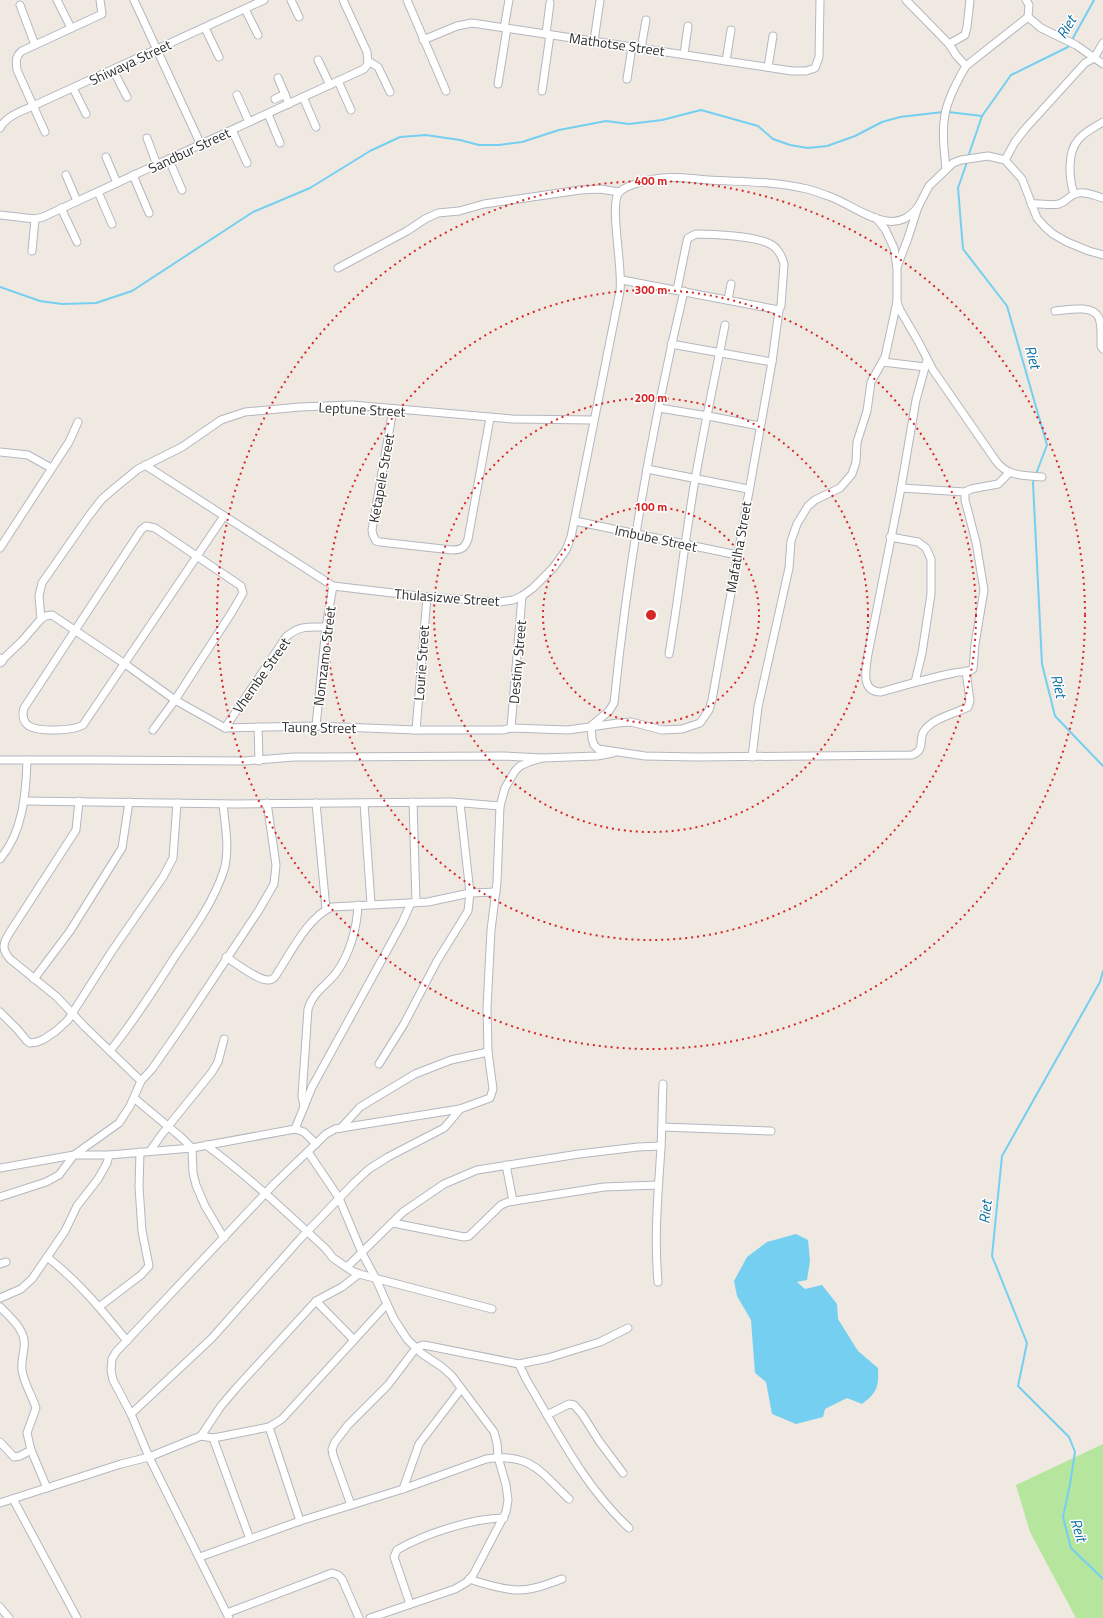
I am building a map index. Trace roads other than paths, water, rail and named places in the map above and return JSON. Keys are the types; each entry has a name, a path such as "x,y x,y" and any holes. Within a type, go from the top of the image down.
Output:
{"street":[{"path":"58,0 71,28"},
{"path":"45,132 17,70 16,59 20,53 102,14 100,0"},
{"path":"134,0 201,145"},
{"name":"Shiwaya Street","path":"0,128 3,122 33,106 264,0"},
{"path":"291,0 299,17"},
{"path":"343,0 367,52 368,60 378,67 390,92"},
{"path":"406,0 446,91"},
{"path":"498,84 506,28 508,0"},
{"path":"594,41 600,0"},
{"name":"Mathotse Street","path":"424,40 465,24 506,28 768,67 799,71 812,70 817,65 819,57 820,0"},
{"path":"906,0 949,44 966,66"},
{"path":"949,44 965,34 970,0"},
{"path":"946,169 943,120 947,103 954,87 966,66 1028,17 1029,5 1026,0"},
{"path":"542,91 550,3"},
{"path":"20,6 36,45"},
{"path":"246,9 258,35"},
{"path":"1028,17 1050,34 1063,38 1076,45 1103,64"},
{"path":"642,49 646,20"},
{"path":"684,54 688,26"},
{"path":"205,28 219,57"},
{"path":"726,61 731,30"},
{"path":"768,67 773,36"},
{"path":"1005,160 1019,136 1047,103 1085,63 1094,58 1103,43"},
{"path":"628,79 632,47"},
{"path":"318,60 330,85"},
{"name":"Sandbur Street","path":"0,215 35,219 43,217 364,69 368,60"},
{"path":"114,70 127,97"},
{"path":"278,78 289,104"},
{"path":"338,81 351,110"},
{"path":"73,88 86,114"},
{"path":"275,99 285,94"},
{"path":"237,95 249,122"},
{"path":"303,98 316,127"},
{"path":"268,114 280,143"},
{"path":"1074,194 1069,172 1075,145 1082,135 1103,122"},
{"path":"232,130 247,163"},
{"path":"146,138 157,165"},
{"path":"338,268 438,213 459,211 497,202 580,190 600,189 619,192 628,186 662,178 678,177 763,183 799,188 822,194 876,218 886,220 902,220 913,214 929,186 953,163 961,160 988,156 1005,160 1022,179 1037,218 1053,234 1089,251 1103,254"},
{"path":"106,157 117,183"},
{"path":"169,160 182,190"},
{"path":"66,175 77,201"},
{"path":"133,175 149,213"},
{"path":"98,192 112,224"},
{"name":"Thulasizwe Street","path":"145,465 333,586 426,597 499,602 513,600 522,596 533,588 559,560 566,550 575,521 622,280 615,208 619,192"},
{"path":"1031,204 1059,204 1067,201 1074,194 1084,193 1103,198"},
{"path":"897,268 918,207"},
{"path":"61,208 77,242"},
{"path":"752,757 759,701 789,568 791,541 797,524 808,506 815,500 840,488 852,474 856,462 857,442 867,411 871,382 889,346 897,302 896,257 885,229 876,218"},
{"path":"32,251 35,219"},
{"name":"Mafatlha Street","path":"591,726 631,722 662,730 673,730 693,726 700,723 705,717 712,700 748,489 772,362 779,310 782,300 784,264 782,258 771,244 758,240 696,234 688,238 685,246 681,290"},
{"path":"622,280 681,290 779,310"},
{"path":"728,300 731,284"},
{"path":"681,290 636,535 623,616 614,703 609,711 591,726 594,744 598,749 615,752 667,756 906,756 915,754 921,747 924,731 929,727 946,715 968,707 970,701 966,671"},
{"path":"897,302 933,370 996,461 1009,473 1042,477"},
{"path":"1055,311 1087,309 1096,312 1099,319 1101,346 1103,349"},
{"path":"669,654 695,479 725,325"},
{"path":"671,344 772,362"},
{"path":"927,360 916,400 901,488 890,537 868,654 866,678 868,685 874,692 881,692 958,672 971,671 974,667 975,644 984,590 976,542 964,497 965,492"},
{"path":"882,362 925,367"},
{"name":"Leptune Street","path":"41,619 40,590 46,577 102,499 138,469 182,447 221,420 245,412 340,405 490,418 594,420"},
{"path":"659,408 760,426"},
{"name":"Ketapele Street","path":"393,409 372,530 373,535 376,541 380,542 452,550 463,548 468,539 490,418"},
{"path":"0,548 69,442 78,422"},
{"path":"0,452 28,455 51,468"},
{"path":"647,470 748,489"},
{"path":"901,488 965,492 970,489 998,484 1009,473"},
{"path":"153,730 175,700 243,593 241,586 198,556 155,528 149,526 144,527 112,573 24,708 23,718 30,726 67,729 77,728 83,725 198,556 224,516"},
{"name":"Imbube Street","path":"575,521 737,555"},
{"path":"890,537 918,542 926,548 931,559 930,600 922,654 915,682"},
{"name":"Nomzamo Street","path":"316,726 326,627 333,586"},
{"name":"Destiny Street","path":"511,728 513,724 522,596"},
{"name":"Lourie Street","path":"416,730 426,597"},
{"path":"1,660 22,641 41,619 52,615 76,630 175,700 225,728"},
{"name":"Vhembe Street","path":"225,728 286,637 303,627 326,627"},
{"name":"Taung Street","path":"225,728 316,726 416,730 503,730 511,728 568,730 591,726"},
{"path":"258,727 259,761"},
{"path":"0,760 259,761 319,756 504,756 542,758 597,756 615,752"},
{"path":"359,1618 342,1579 338,1574 332,1573 228,1616 149,1457 131,1414 113,1380 111,1370 112,1358 126,1341 266,1193 331,1131 341,1128 460,1109 490,1098 493,1090 488,1052 487,1008 491,930 496,892 500,806 505,788 515,771 520,766 542,758"},
{"path":"0,859 8,849 15,835 21,815 24,801 27,760"},
{"path":"24,801 223,804 460,802 500,806"},
{"path":"79,801 76,830 62,854 25,907 10,932 4,946 4,952 34,979 57,996 141,1081"},
{"path":"34,979 70,931 122,848 129,802"},
{"path":"364,802 371,904"},
{"path":"295,1129 312,1087 413,902 414,802"},
{"path":"379,1064 404,1024 437,961 468,911 470,893 460,802"},
{"path":"0,1012 27,1041 33,1043 40,1041 56,1032 68,1020 163,877 173,858 178,803"},
{"path":"0,1197 46,1182 59,1175 74,1155 119,1122 130,1106 141,1081 152,1069 182,1026 259,910 274,884 276,865 267,803"},
{"path":"316,803 326,909"},
{"path":"110,1051 127,1030 205,911 218,884 224,869 228,849 223,804"},
{"path":"226,958 261,979 270,980 274,978 310,924 326,909 340,906 439,900 470,893 496,892"},
{"path":"304,1108 302,1096 308,1009 311,1000 336,973 344,960 351,942 358,905"},
{"path":"150,1152 168,1126 212,1072 218,1062 224,1039"},
{"path":"341,1128 360,1107 415,1074 451,1060 488,1052"},
{"path":"658,1282 656,1257 663,1084"},
{"path":"134,1098 192,1148 193,1173 196,1185 205,1206 224,1238"},
{"path":"131,1414 212,1338 307,1232 369,1169 410,1144 444,1128 460,1109"},
{"path":"662,1127 771,1131"},
{"path":"0,1168 74,1155 110,1155 192,1148 295,1129 304,1132 316,1144"},
{"path":"206,1146 232,1164 266,1193 333,1258 347,1268 359,1274 376,1279 492,1309"},
{"path":"347,1268 403,1212 444,1184 477,1170 601,1151 661,1146"},
{"path":"99,1307 141,1275 149,1266 142,1231 139,1187 140,1152"},
{"path":"308,1152 339,1198 362,1253 376,1279 394,1319 407,1339 416,1348 452,1376 494,1432 508,1500 504,1518 469,1579 455,1589 370,1618"},
{"path":"0,1298 21,1288 32,1279 65,1232 77,1206 98,1179 110,1155"},
{"path":"506,1165 513,1201"},
{"path":"393,1223 464,1237 469,1236 501,1205 513,1201 604,1187 658,1185"},
{"path":"47,1257 74,1279 126,1341"},
{"path":"201,1436 221,1406 316,1301 342,1287 359,1274"},
{"path":"316,1301 354,1340"},
{"path":"2,1500 13,1499 121,1464 149,1457 201,1436 213,1438 269,1427 282,1419 387,1304"},
{"path":"0,1307 21,1330 24,1339 25,1346 21,1369 24,1381 36,1408 27,1432 31,1450 47,1488"},
{"path":"351,1505 333,1455 333,1445 348,1425 388,1385 416,1348 423,1345 519,1364 548,1358 600,1342 628,1328"},
{"path":"519,1364 547,1415 594,1490 612,1513 629,1528"},
{"path":"403,1489 419,1444 461,1389"},
{"path":"547,1415 569,1404 574,1405 582,1414 599,1441 623,1473"},
{"path":"269,1427 300,1521"},
{"path":"213,1438 250,1539"},
{"path":"0,1442 14,1457 20,1456 31,1450"},
{"path":"200,1557 300,1521 403,1489 486,1459 498,1457 517,1458 528,1462 541,1472 569,1499"},
{"path":"13,1499 77,1618"},
{"path":"410,1604 394,1557 395,1552 400,1548 436,1532 475,1522 504,1518"},
{"path":"469,1579 481,1583 519,1590 534,1588 562,1579"},
{"path":"0,1607 10,1618"}],"water":[{"path":"796,1234 808,1240 810,1261 807,1280 797,1282 805,1289 822,1285 837,1304 838,1319 858,1351 878,1368 878,1375 874,1393 862,1404 847,1398 825,1409 823,1417 796,1424 772,1414 766,1382 755,1373 751,1320 737,1296 734,1281 747,1257 767,1242"}],"waterway":[{"name":"Riet","path":"968,157 982,116 1011,75 1068,47 1094,0"},
{"path":"0,287 40,301 62,304 96,303 132,291 253,212 310,188 370,151 400,137 426,135 460,140 479,145 499,145 522,142 559,130 606,121 629,124 662,120 701,110 758,126 773,139 790,145 808,148 827,146 855,136 882,122 900,117 943,112"},
{"path":"948,112 982,116"},
{"name":"Riet","path":"967,162 958,188 963,249 1007,306 1047,445 1036,474"},
{"name":"Riet","path":"1034,478 1033,483 1042,664 1055,716 1103,766"},
{"name":"Riet","path":"1103,971 1100,982 1002,1156 992,1256 1027,1343 1018,1386 1069,1437 1075,1452 1063,1517 1071,1548 1103,1579"}],"water label":[{"name":"Reit","path":"1079,1530"}]}
